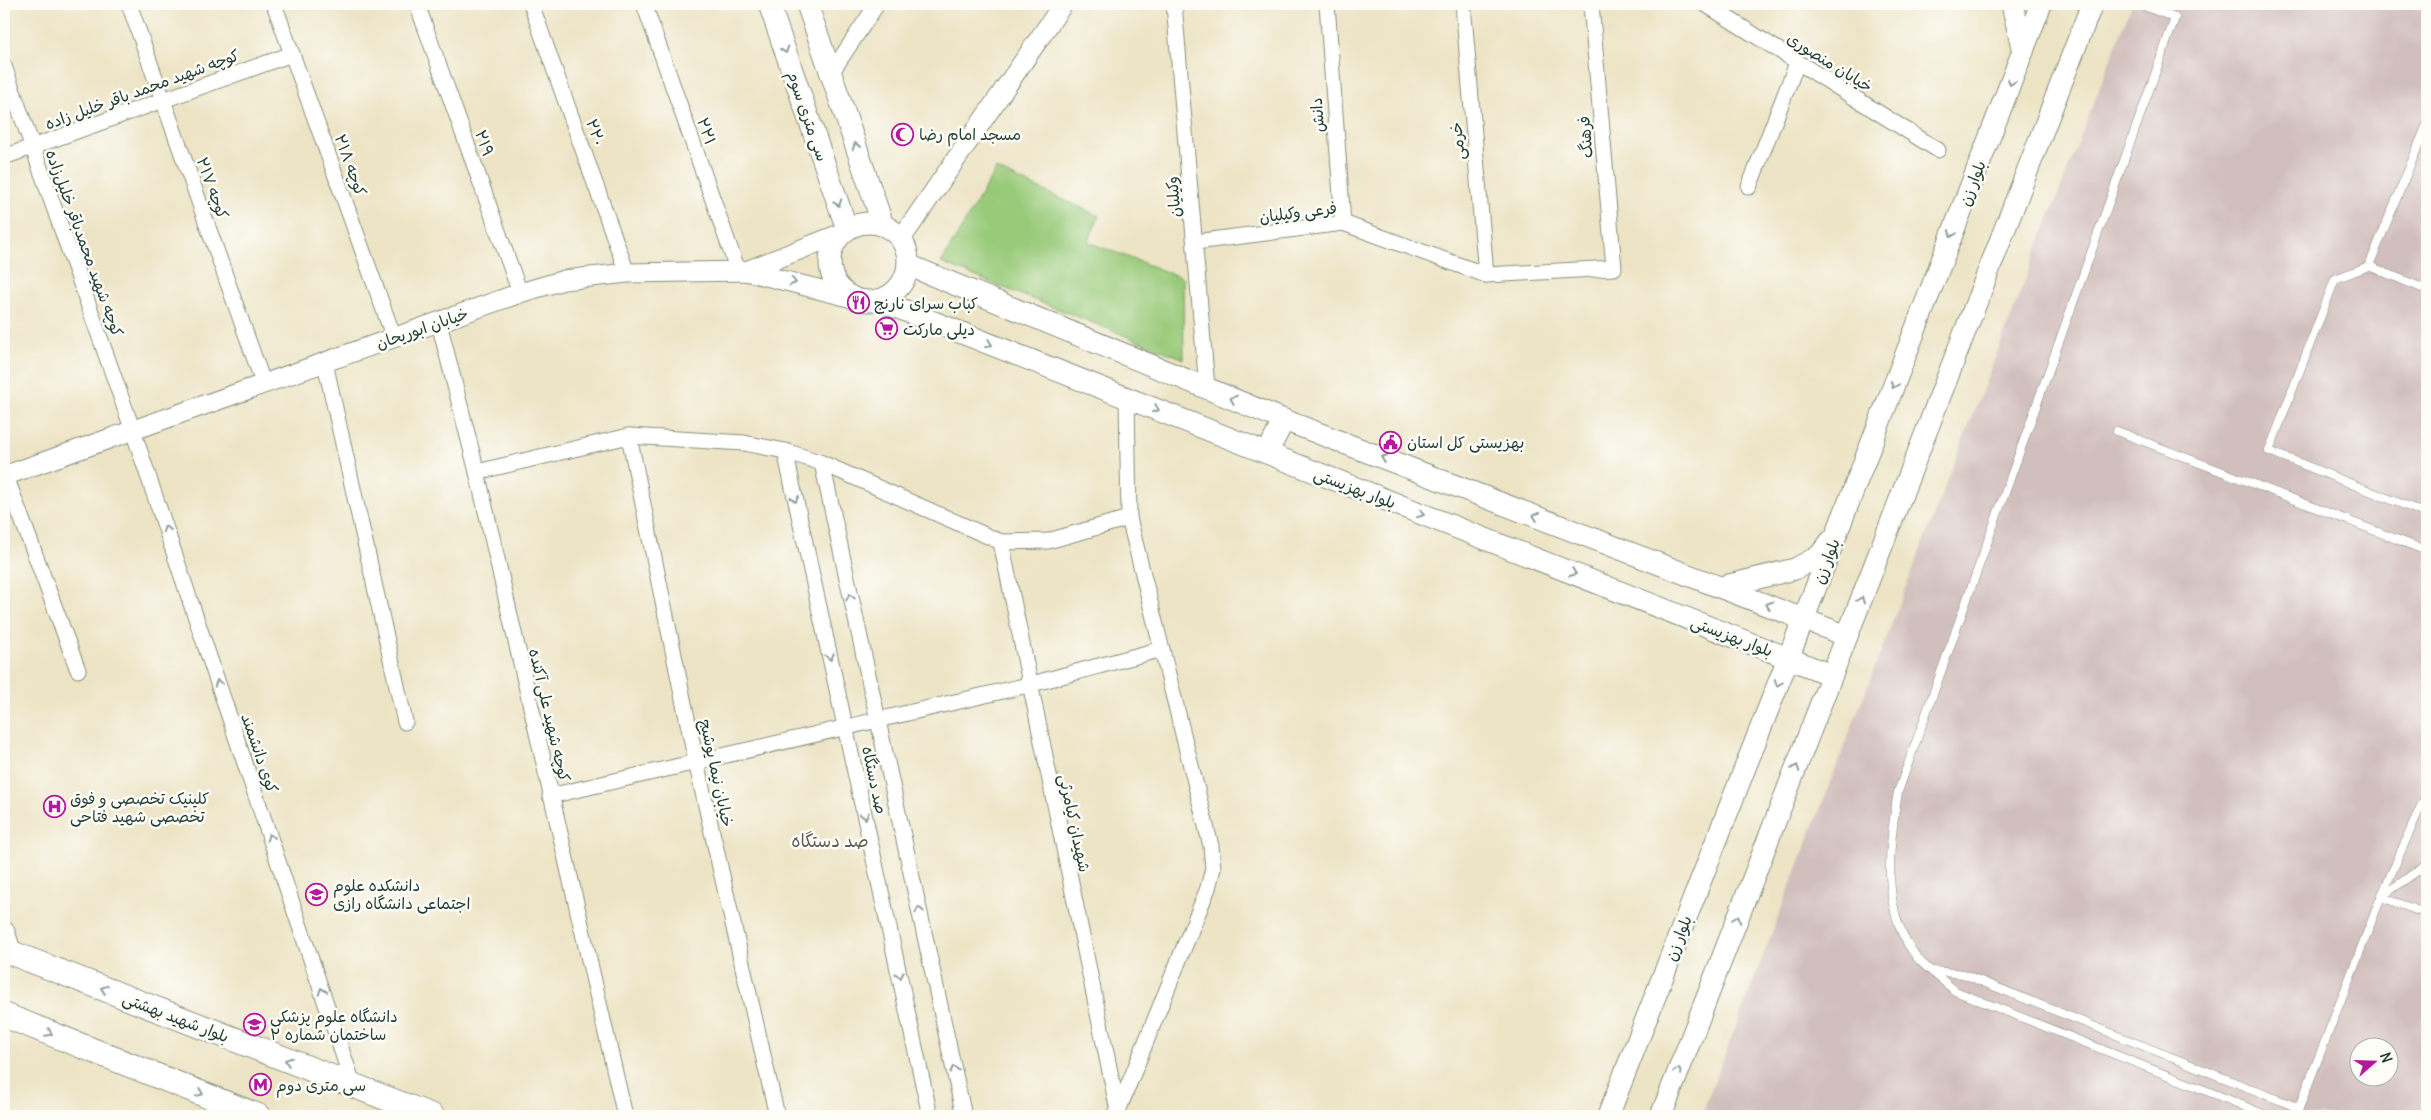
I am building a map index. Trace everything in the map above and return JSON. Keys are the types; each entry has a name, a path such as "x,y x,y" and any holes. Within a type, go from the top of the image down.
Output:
{"main road":[{"name":"سی متری سوم","path":"769,4 844,231"},
{"path":"807,4 883,225"},
{"path":"2012,4 2022,52"},
{"name":"بلوار زن","path":"1608,1116 1804,618 2041,4"},
{"path":"1661,1116 2092,4"},
{"path":"865,222 883,225 894,230 907,251 908,265 905,277 899,287 890,295 878,300 862,301 853,298 843,292 835,282 830,271 829,259 832,247 844,231 865,222"},
{"path":"908,265 1284,420 1721,586 1847,636"},
{"name":"بلوار بهزیستی","path":"878,300 1832,675"},
{"path":"1268,453 1284,420"},
{"path":"1721,586 1764,578 1795,569 1819,556 1837,533"},
{"name":"بلوار شهید بهشتی","path":"6,945 354,1087 432,1116"},
{"path":"4,1015 249,1115"}],"street":[{"name":"کوچه ۲۱۷","path":"129,4 264,385"},
{"name":"کوچه ۲۱۸","path":"274,4 394,338"},
{"name":"۲۱۹","path":"417,4 520,293"},
{"name":"۲۲۰","path":"531,4 627,273"},
{"name":"۲۲۱","path":"644,4 742,271"},
{"path":"831,73 877,4"},
{"path":"901,239 1063,4"},
{"name":"وکیلیان","path":"1174,4 1207,388"},
{"name":"دانش","path":"1327,4 1343,223"},
{"name":"خرمی","path":"1463,4 1486,276"},
{"name":"فرهنگ","path":"1486,276 1614,268 1590,4"},
{"name":"خیابان منصوری","path":"1704,4 1938,150"},
{"name":"کوچه شهید محمد باقر خلیل زاده","path":"4,157 292,54"},
{"path":"1749,187 1797,63"},
{"name":"کوچه شهید محمدباقر خلیل‌زاده","path":"4,66 133,431"},
{"name":"فرعی وکیلیان","path":"1195,242 1343,223 1486,276"},
{"path":"742,271 844,231"},
{"name":"خیابان ابوریحان","path":"4,474 133,431 520,293 564,280 627,273 742,271 853,298"},
{"name":"کوچه شهید علی آکنده","path":"438,323 476,472 625,1116"},
{"path":"325,363 405,722"},
{"path":"1115,1114 1208,888 1213,868 1211,846 1128,518 1127,398"},
{"name":"کوی دانشمند","path":"133,431 354,1087"},
{"path":"476,472 629,436 744,443 785,451 822,463 1001,542 1048,541 1128,518"},
{"name":"خیابان نیما یوشیج","path":"629,436 696,762 777,1116"},
{"name":"صد دستگاه","path":"785,451 930,1116"},
{"name":"صد دستگاه","path":"822,463 964,1116"},
{"path":"4,474 78,670"},
{"name":"شهیدان کیامرثی","path":"1001,542 1115,1114"},
{"path":"550,796 1028,685 1162,649"}],"lane":[{"path":"2139,4 2175,18 1898,792 1890,860 1891,896 1897,917 1910,948 1921,962 1934,971 1954,991 2257,1114 2268,1116"},
{"path":"2370,266 2427,124"},
{"path":"2427,290 2370,266 2335,279 2269,451 2427,514"},
{"path":"2117,431 2427,551"},
{"path":"2296,1116 2382,897 2427,792"},
{"path":"2382,897 2427,864"},
{"path":"2382,897 2427,914"},
{"path":"1934,971 1963,974 2299,1108"}],"shaded area":[{"path":"2132,4 2427,4 2427,1116 1701,1116"}],"green space":[{"path":"996,169 1099,216 1088,242 1183,278 1184,359 941,263"}],"place":[{"name":"مسجد امام رضا","path":"903,134"},
{"name":"کباب سرای نارنج","path":"858,303"},
{"name":"دیلی مارکت","path":"887,329"},
{"name":"بهزیستی کل استان","path":"1391,442"},
{"name":"کلینیک تخصصی و فوق تخصصی شهید فتاحی","path":"54,807"},
{"name":"دانشکده علوم اجتماعی دانشگاه رازی","path":"317,894"},
{"name":"دانشگاه علوم پزشکی ساختمان شماره ۲","path":"254,1025"},
{"name":"سی متری دوم","path":"260,1085"}],"district":[{"name":"صد دستگاه","path":"830,840"}]}
